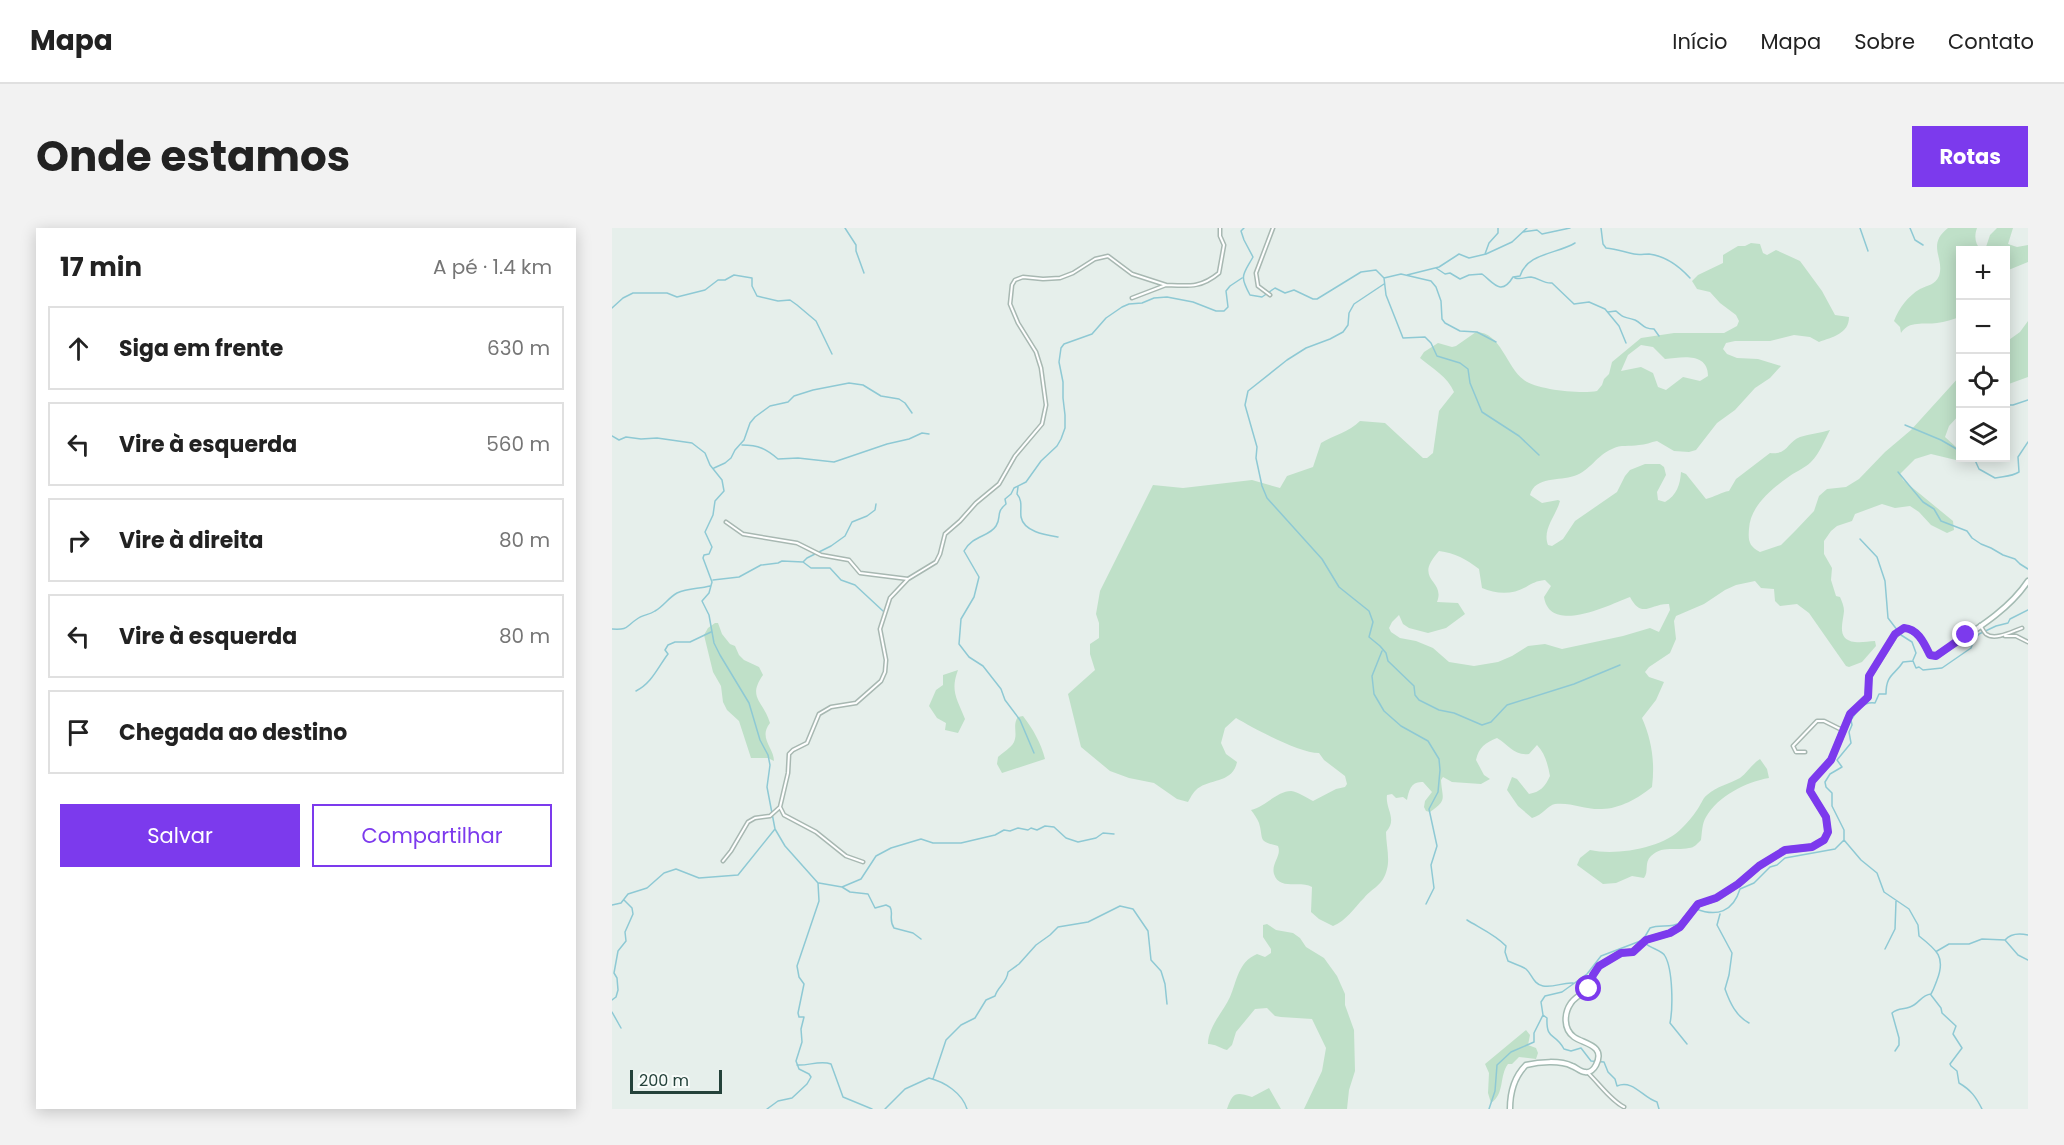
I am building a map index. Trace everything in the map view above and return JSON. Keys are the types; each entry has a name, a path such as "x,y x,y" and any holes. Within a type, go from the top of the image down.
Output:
{"street":[{"path":"723,861 731,852 748,822 773,814 780,807 788,773 789,754 807,743 819,714 831,707 856,703 880,681 885,672 886,660 881,625 886,616 890,598 908,579 936,562 945,534 999,484 1015,456 1042,424 1046,405 1036,352 1018,323 1010,304 1010,292 1015,280 1023,277 1060,278 1104,256 1113,259 1132,274 1166,285 1193,286 1208,282 1219,273 1224,245 1220,236 1220,228"},
{"path":"1270,295 1258,286 1256,273 1273,228"},
{"path":"1132,298 1166,285"},
{"path":"726,522 743,534 797,543 821,555 849,560 860,573 908,579"},
{"path":"1587,1072 1595,1067 1597,1052 1589,1043 1573,1036 1568,1031 1566,1018 1571,1003 1589,989 1593,975 1599,966 1621,953 1633,952 1646,940 1670,933 1680,927 1698,904 1716,898 1785,850 1812,847 1824,840 1828,832 1826,817 1810,791 1812,781 1831,760 1850,714 1868,697 1869,676 1895,634 1904,628 1912,628 1930,655 1936,656 2020,594 2028,581"},
{"path":"1980,625 1990,636 2016,636 2028,642"},
{"path":"2002,635 2022,628"},
{"path":"1805,752 1796,752 1793,746 1817,721 1824,721 1840,729 1845,727"},
{"path":"780,807 789,819 816,832 846,856 863,862"},
{"path":"1510,1109 1512,1088 1526,1065 1566,1063 1587,1072 1616,1103 1624,1107"}],"green space":[{"path":"1948,228 1977,228 1978,246 1956,246 1956,318 1940,323 1908,326 1901,333 1900,327 1894,321 1901,307 1912,295 1933,283 1939,276 1940,263 1937,246 1942,234"},
{"path":"1997,228 2013,228 2008,244 2017,247 2028,245 2028,262 2010,269 2010,246 1986,246 1990,235"},
{"path":"1751,243 1760,244 1763,253 1767,255 1776,250 1800,261 1822,291 1835,315 1849,317 1843,331 1819,342 1810,337 1794,335 1770,341 1726,343 1723,349 1727,354 1737,358 1758,359 1781,366 1770,378 1755,388 1735,410 1717,423 1696,450 1674,451 1657,441 1619,447 1602,455 1580,474 1542,482 1533,489 1530,495 1542,503 1560,501 1547,533 1548,545 1552,546 1563,539 1575,521 1617,492 1630,470 1645,464 1660,464 1664,467 1666,475 1657,492 1658,500 1665,502 1675,493 1681,472 1686,474 1706,499 1729,491 1736,479 1770,453 1784,450 1800,437 1830,430 1811,462 1774,488 1757,506 1750,521 1749,537 1751,545 1760,552 1781,545 1814,511 1819,496 1827,489 1846,487 1859,479 1885,452 1911,430 1956,380 1956,418 1949,426 1945,437 1956,447 1956,460 1931,454 1915,459 1900,474 1903,480 1953,521 1954,530 1947,533 1931,525 1910,506 1895,508 1882,504 1855,514 1852,521 1837,526 1824,541 1824,554 1832,568 1831,580 1836,596 1840,597 1844,607 1842,630 1845,638 1855,642 1875,641 1876,646 1862,662 1846,666 1809,613 1797,604 1780,606 1775,601 1774,589 1761,588 1755,581 1725,590 1704,604 1676,616 1674,621 1676,639 1670,653 1645,672 1649,677 1664,682 1656,700 1642,718 1652,752 1652,787 1635,799 1608,809 1555,804 1532,818 1518,806 1507,790 1512,777 1517,779 1529,794 1542,788 1550,776 1544,755 1537,745 1529,754 1515,752 1497,738 1483,746 1476,760 1484,775 1490,779 1481,784 1452,782 1443,777 1441,780 1442,801 1430,812 1424,807 1425,801 1432,792 1423,782 1413,785 1407,800 1403,797 1396,798 1392,794 1387,795 1391,823 1386,832 1388,860 1385,875 1346,918 1333,926 1311,912 1312,887 1302,884 1285,884 1277,879 1273,870 1279,853 1278,846 1262,839 1259,823 1251,810 1286,792 1297,793 1313,801 1345,787 1347,784 1345,776 1324,760 1319,753 1289,745 1236,718 1225,728 1221,743 1226,754 1237,762 1235,768 1227,777 1198,788 1188,802 1177,799 1154,783 1110,771 1081,747 1068,694 1095,670 1090,654 1090,644 1099,638 1099,623 1096,614 1100,591 1153,485 1183,488 1252,480 1280,488 1287,476 1313,467 1321,443 1346,431 1360,421 1385,423 1423,458 1427,458 1433,453 1439,411 1454,392 1444,377 1420,358 1424,352 1438,343 1456,346 1476,332 1492,338 1512,367 1530,383 1559,390 1597,391 1609,374 1612,362 1641,338 1674,333 1724,333 1737,326 1739,321 1736,315 1710,292 1697,289 1692,281 1698,275 1723,263 1723,255 1738,246","holes":["1641,345 1653,347 1665,359 1686,357 1699,360 1707,368 1708,376 1700,381 1683,377 1666,390 1658,387 1653,373 1641,367 1621,371 1628,355","1439,551 1450,553 1479,569 1482,588 1487,590 1510,592 1545,580 1551,586 1544,597 1549,608 1557,614 1568,616 1595,611 1630,597 1639,608 1647,609 1669,604 1670,610 1659,632 1650,628 1562,649 1545,644 1528,646 1498,662 1474,666 1449,662 1433,648 1400,638 1389,628 1399,615 1403,624 1409,628 1428,633 1446,628 1465,614 1458,603 1437,602 1439,594 1429,574 1432,561"]},
{"path":"2028,321 2028,377 2010,384 2010,339 2020,332"},
{"path":"715,623 718,623 722,634 730,644 735,646 739,655 759,667 763,675 758,683 756,694 770,723 766,738 774,761 768,758 751,758 739,721 727,710 723,702 721,686 713,672 704,635"},
{"path":"958,670 955,689 965,719 958,733 945,730 946,723 937,718 929,706 936,690 943,685 943,675"},
{"path":"1023,716 1036,736 1045,759 1002,773 997,764 998,757 1014,742 1016,720"},
{"path":"1760,759 1767,769 1769,778 1751,783 1725,796 1706,817 1699,843 1691,848 1664,849 1655,853 1648,861 1644,878 1632,876 1616,883 1603,884 1577,865 1580,858 1590,850 1626,851 1664,841 1682,828 1707,795 1740,778"},
{"path":"1267,924 1276,930 1293,933 1306,947 1324,958 1337,976 1345,994 1345,1005 1354,1030 1355,1071 1349,1090 1347,1109 1304,1109 1322,1071 1326,1048 1312,1019 1275,1016 1267,1008 1255,1009 1236,1032 1232,1045 1227,1050 1208,1044 1210,1032 1230,997 1242,967 1257,954 1265,957 1271,953 1263,937 1263,925"},
{"path":"1526,1030 1530,1035 1528,1045 1536,1048 1538,1053 1536,1059 1519,1057 1512,1064 1508,1064 1498,1095 1491,1103 1488,1093 1489,1073 1485,1064"},
{"path":"1269,1088 1281,1109 1227,1109 1233,1096 1242,1094 1252,1097"}],"waterway":[{"path":"845,228 856,245 864,273"},
{"path":"1244,228 1241,231 1253,257 1243,279 1250,295 1262,297 1275,288 1285,293 1294,290 1317,299 1361,272 1376,270 1384,278 1386,295 1403,338 1425,337 1431,343 1437,356 1460,363 1468,369 1470,383 1482,412 1519,436 1539,455"},
{"path":"1485,254 1489,243 1498,233 1498,228"},
{"path":"1407,275 1439,267 1459,254 1469,258 1486,254 1512,242 1527,228"},
{"path":"1523,232 1537,230 1542,234 1570,228"},
{"path":"1601,228 1603,244 1606,248 1667,259 1690,278"},
{"path":"1860,228 1868,251"},
{"path":"1910,228 1915,240 1923,245"},
{"path":"1436,268 1460,279 1469,275 1482,274 1493,284 1501,287 1509,283 1513,277 1520,276 1524,268 1536,258 1575,243"},
{"path":"1384,278 1401,274 1431,281 1441,301 1442,319 1445,323 1460,331 1477,332 1496,342"},
{"path":"612,308 633,293 667,293 677,297 705,290 718,280 725,280 734,275 752,278 752,286 757,296 778,301 790,300 816,321 832,354"},
{"path":"1515,278 1531,277 1552,283 1574,304 1589,302 1605,309 1619,326 1626,343"},
{"path":"1034,753 1020,720 1005,700 1001,689 983,666 969,657 959,644 961,619 974,597 979,577 964,551 972,542 993,530 1006,504 1005,499 1014,488 1026,482 1061,439 1065,428 1065,415 1059,362 1061,348 1064,344 1092,334 1106,318 1122,307 1154,298 1167,297 1193,302 1216,311 1224,311 1228,307 1226,291 1242,278"},
{"path":"1384,284 1354,304 1349,313 1348,325 1343,332 1306,348 1248,391 1245,405 1257,447 1256,458 1262,486 1267,498 1322,559 1339,587 1369,611 1373,622 1369,637 1386,653 1388,661 1414,686 1415,695 1419,700 1439,710 1454,713 1482,725 1491,722 1507,705 1574,684 1620,665"},
{"path":"1608,312 1616,311 1645,327 1654,329 1659,336"},
{"path":"714,468 731,458 744,440 750,423 755,417 770,406 788,402 794,396 813,390 849,383 863,385 881,396 899,399 912,413"},
{"path":"2010,405 2028,400"},
{"path":"1905,425 1956,449"},
{"path":"742,445 762,448 778,459 798,458 834,462 922,433 929,434"},
{"path":"612,436 619,440 626,437 657,438 692,443 705,453 710,465 722,480 724,491 715,501 713,515 705,532 712,547 709,554 704,555 703,558 712,582 709,593 702,601 709,615 714,643 749,703 760,740 768,755 770,765 767,787 775,829 785,846 818,883 819,901 797,966 799,977 804,984 798,1013 799,1017 804,1017 801,1029 802,1042 796,1061 799,1069 811,1077 792,1098 778,1101 767,1109"},
{"path":"1976,462 1979,469 1995,478 2013,475 2019,472 2018,457 2028,442"},
{"path":"1898,472 1923,502 1934,509 1941,521 1967,531 1981,544 2015,559 2028,569"},
{"path":"1018,487 1021,517 1026,526 1036,532 1058,537"},
{"path":"713,580 739,577 761,565 782,561 803,562 845,536 852,522 867,516 875,510 876,504"},
{"path":"1860,539 1877,557 1885,581 1888,618 1901,635 1912,642 1916,653 1913,660"},
{"path":"803,562 811,568 830,568 841,580 855,585 883,611"},
{"path":"612,629 626,627 658,609 677,593 710,586"},
{"path":"1913,661 1916,668 1923,670 1942,668 1971,648 1979,634 2008,623 2010,619 2028,610"},
{"path":"636,691 646,684 668,654 665,650 668,645 675,642 690,642 711,632"},
{"path":"1382,651 1372,676 1374,694 1384,711 1401,726 1428,741 1439,759 1438,792 1429,809 1437,846 1431,865 1434,888 1426,904"},
{"path":"1895,1051 1899,1045 1899,1038 1892,1013 1913,1006 1931,994 1940,972 1940,960 1935,950 1919,936 1918,925 1909,909 1884,892 1877,873 1861,860 1844,840 1844,830 1832,806 1832,793 1826,787 1825,782 1830,774 1842,767 1837,760 1851,743 1849,732 1852,725 1851,720 1856,713 1864,705 1875,703 1879,694 1886,694 1886,687 1892,675 1903,662 1913,661"},
{"path":"842,887 861,879 876,856 891,848 921,839 933,843 961,843 995,835 1004,830 1010,831 1018,828 1037,830 1045,826 1054,827 1066,838 1078,842 1096,838 1103,833 1114,834"},
{"path":"612,905 621,903 628,894 647,888 664,873 676,869 699,878 738,875 775,829"},
{"path":"1696,909 1711,912 1723,911 1733,903 1740,889 1754,883 1770,867 1777,865 1785,858 1835,849 1844,840"},
{"path":"819,883 842,887 850,892 868,894 875,908 886,905 890,907 891,922 894,928 913,933 921,939"},
{"path":"612,1000 616,997 618,990 614,973 618,951 626,941 625,932 633,914 632,908 624,900"},
{"path":"1885,949 1895,929 1896,901"},
{"path":"933,1079 946,1040 961,1025 975,1018 986,1000 995,996 1008,972 1019,964 1036,945 1058,927 1088,922 1120,906 1133,909 1148,931 1151,960 1161,971 1167,1004"},
{"path":"1720,914 1717,925 1732,953 1725,989 1734,1009 1749,1023"},
{"path":"1467,920 1502,942 1506,946 1508,961 1522,966 1540,985 1573,983"},
{"path":"1659,1109 1657,1102 1633,1087 1617,1086 1604,1062 1591,1061 1581,1048 1571,1051 1564,1049 1548,1030 1547,1018 1543,1015 1541,1002 1545,996 1562,992 1587,974 1601,956 1643,940 1650,928 1675,925 1682,921"},
{"path":"1937,951 1949,944 1969,944 1982,939 2005,940 2015,934 2028,935"},
{"path":"2005,940 2018,955 2028,960"},
{"path":"1645,943 1664,954 1668,962 1672,989 1670,1023 1687,1044"},
{"path":"1931,995 1942,1013 1956,1026 1953,1034 1962,1048 1950,1064 1957,1071 1959,1083 1973,1094 1982,1109"},
{"path":"612,1012 621,1028"},
{"path":"1489,1109 1495,1091 1497,1065 1511,1052 1534,1042 1534,1033 1543,1015"},
{"path":"797,1065 831,1064 843,1097 872,1109"},
{"path":"885,1109 905,1089 929,1078 952,1089 965,1103 967,1109"}],"route":[{"path":"1589,989 1593,975 1599,966 1621,953 1633,952 1646,940 1670,933 1680,927 1698,904 1716,898 1785,850 1812,847 1824,840 1828,832 1826,817 1810,791 1812,781 1831,760 1850,714 1868,697 1869,676 1895,634 1904,628 1912,628 1930,655 1936,656 1966,635"}]}
